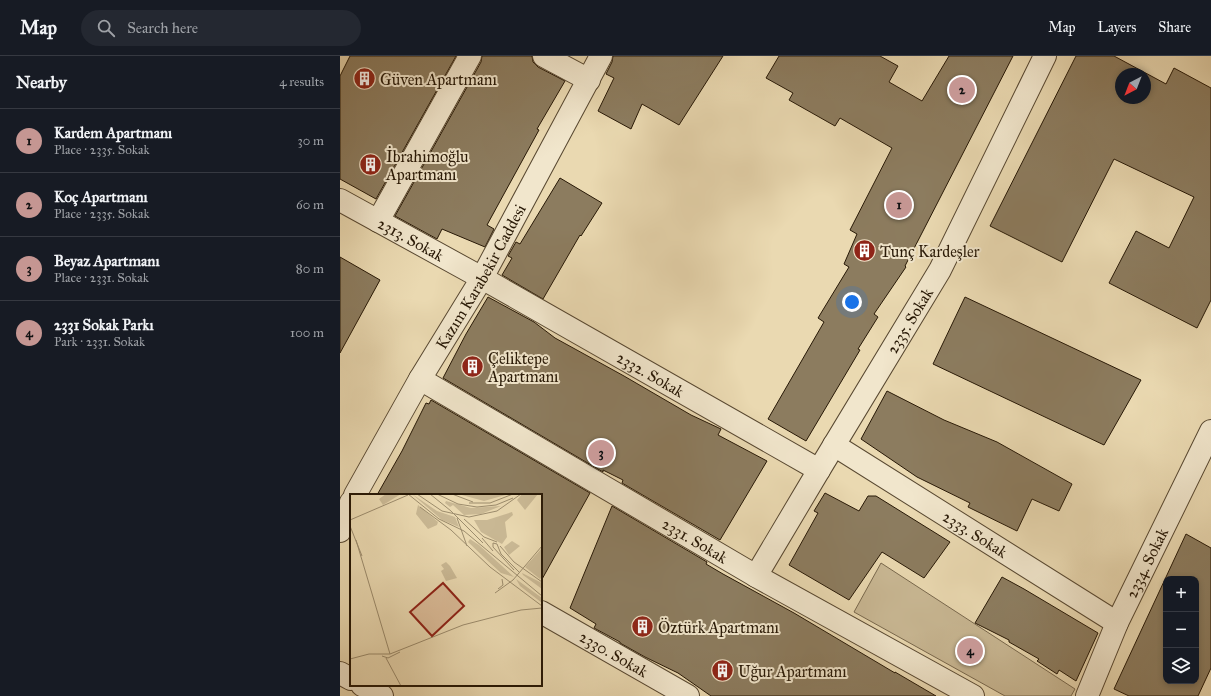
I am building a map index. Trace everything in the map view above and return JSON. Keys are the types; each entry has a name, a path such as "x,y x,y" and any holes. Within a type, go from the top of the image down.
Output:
{"street":[{"path":"378,221 470,56"},
{"path":"544,56 589,80"},
{"name":"Kazım Karabekir Caddesi","path":"356,494 420,379 482,278 601,56"},
{"name":"2335. Sokak","path":"756,576 940,270 1045,56"},
{"name":"2313. Sokak","path":"340,200 482,278"},
{"name":"2332. Sokak","path":"482,278 819,470"},
{"name":"2331. Sokak","path":"420,379 756,576 973,696"},
{"name":"2334. Sokak","path":"1087,696 1117,623 1211,431"},
{"name":"2333. Sokak","path":"834,445 1117,623"},
{"path":"340,497 350,502"},
{"path":"340,531 350,506"},
{"name":"2330. Sokak","path":"542,613 688,696"},
{"path":"340,673 350,678"},
{"path":"364,686 382,696"}],"shaded area":[{"path":"881,563 1075,689 1071,696 1005,696 854,612"}],"building":[{"path":"350,56 456,56 376,199 340,179 340,76"},
{"path":"482,56 532,56 533,62 538,67 565,81 537,129 539,130 487,225 494,229 485,247 442,229 437,239 395,216 481,62"},
{"path":"613,56 723,56 679,125 642,104 631,129 598,111 614,78 606,74 612,62"},
{"path":"779,56 880,56 898,66 889,82 922,101 949,56 1013,56 905,266 906,267 874,314 878,317 858,349 860,350 806,441 768,419 824,322 818,318 849,267 844,264 857,234 850,230 892,148 840,118 835,126 789,100 793,93 766,78"},
{"path":"1076,56 1114,56 1136,68 1115,68 1115,104 1151,104 1151,76 1166,84 1174,68 1211,88 1211,300 1197,328 1109,283 1136,231 1169,248 1194,197 1114,159 1062,262 990,226"},
{"path":"560,178 602,203 581,236 580,235 543,299 502,275 512,258 508,256 516,242 520,244"},
{"path":"340,257 380,280 340,353"},
{"path":"488,297 534,322 555,338 691,415 721,429 718,435 767,461 720,540 622,483 623,480 603,470 603,472 443,378 466,334"},
{"path":"965,297 1141,380 1104,445 933,364"},
{"path":"887,391 944,420 997,442 1072,484 1059,511 1032,499 1017,531 968,507 970,503 917,477 861,439"},
{"path":"431,400 590,493 542,579 542,494 378,494 402,451 426,403 429,404"},
{"path":"825,493 859,511 868,496 876,496 950,542 924,578 882,552 849,600 789,565 818,513 814,511"},
{"path":"612,506 707,562 706,564 723,574 794,613 936,696 711,696 678,673 645,657 594,628 596,624 570,608"},
{"path":"1186,534 1211,548 1211,668 1198,696 1129,696 1114,689 1163,584 1163,684 1199,684 1199,576 1166,576"},
{"path":"1002,577 1098,633 1076,681 1059,670 1057,674 1037,661 1039,659 1009,642 1009,640 975,623"}],"place":[{"name":"Güven Apartmanı","path":"364,79"},
{"name":"Koç Apartmanı","path":"962,90"},
{"name":"İbrahimoğlu Apartmanı","path":"370,165"},
{"name":"Kardem Apartmanı","path":"899,205"},
{"name":"Tunç Kardeşler","path":"864,251"},
{"name":"Çeliktepe Apartmanı","path":"473,367"},
{"name":"Beyaz Apartmanı","path":"601,453"},
{"name":"Öztürk Apartmanı","path":"642,627"},
{"name":"2331 Sokak Parkı","path":"970,651"},
{"name":"Uğur Apartmanı","path":"722,671"}]}
